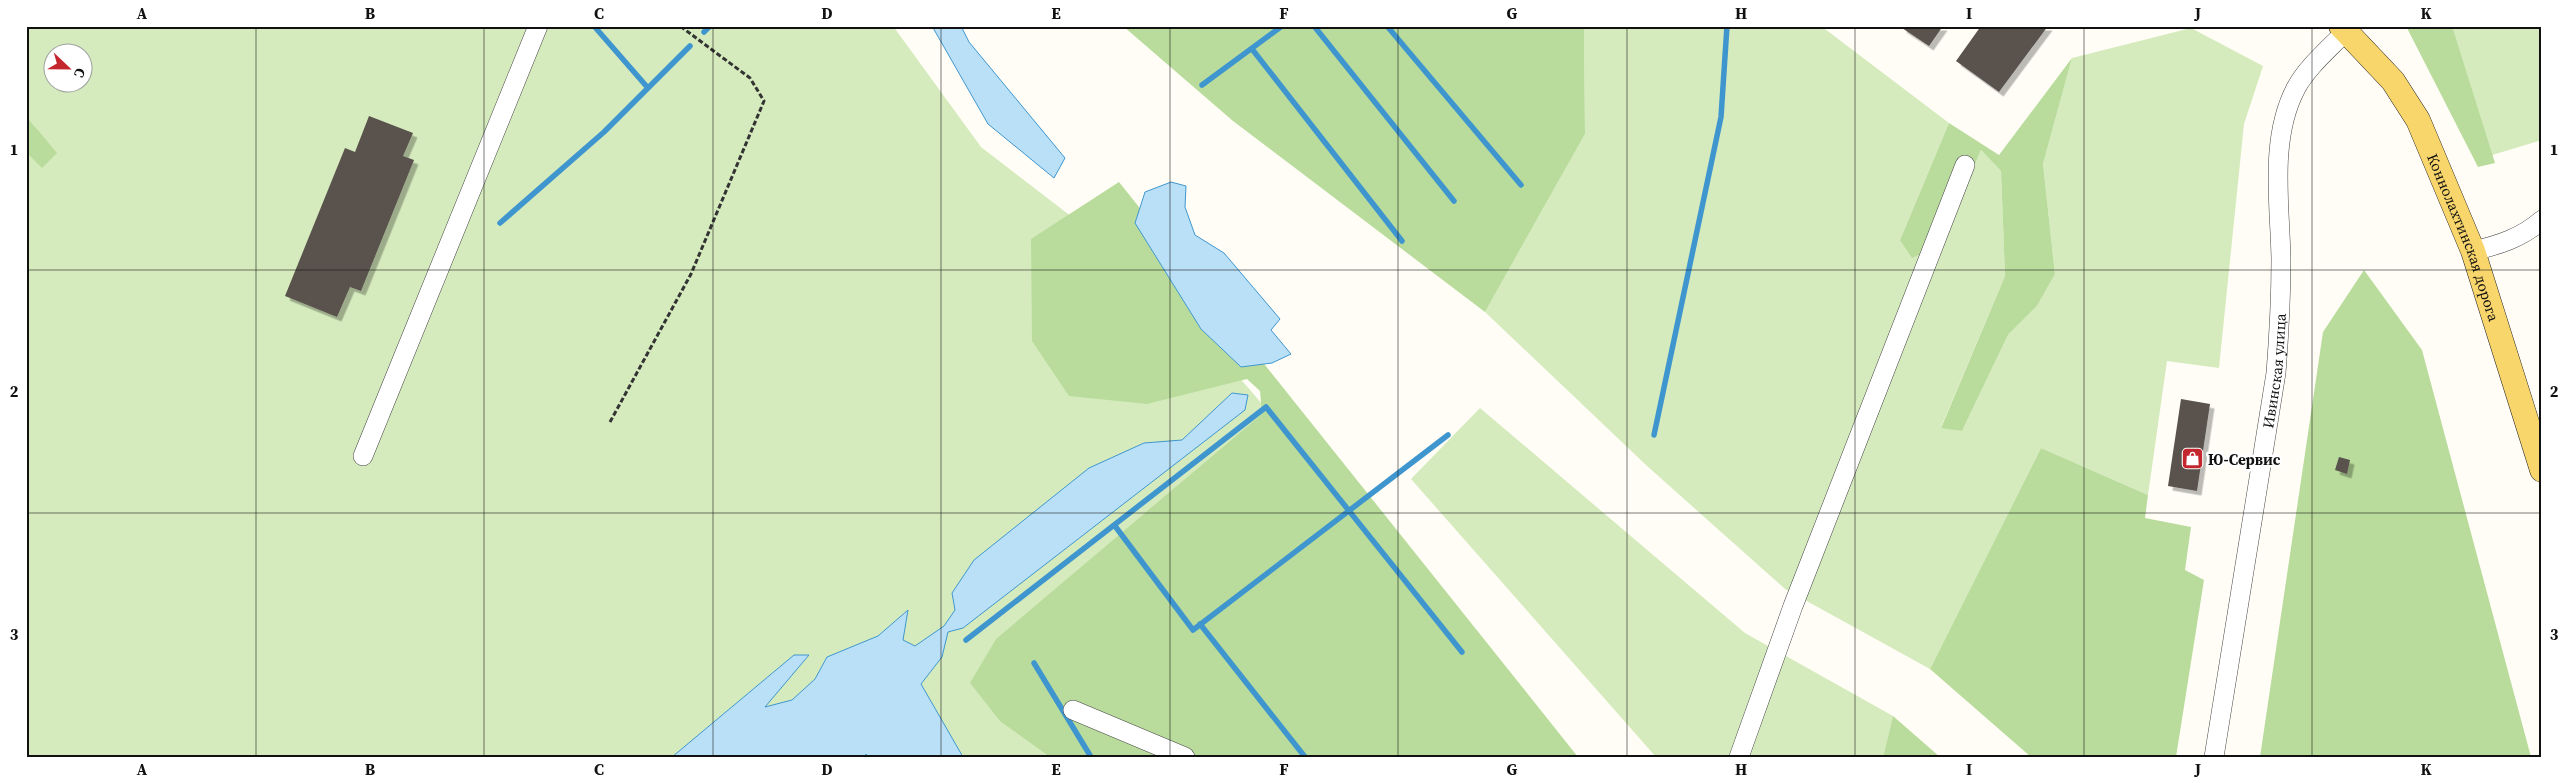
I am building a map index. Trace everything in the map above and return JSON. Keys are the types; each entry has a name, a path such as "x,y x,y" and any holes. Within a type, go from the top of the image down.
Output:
{"main road":[{"name":"Коннолахтинская дорога","path":"2344,28 2393,81 2418,120 2473,251 2542,470"}],"street":[{"path":"363,456 538,26"},
{"name":"Ивинская улица","path":"2214,757 2276,373 2281,310 2279,180 2281,138 2286,113 2304,75 2344,28"},
{"path":"1739,757 1793,606 1966,166"},
{"path":"2473,251 2506,243 2542,220"},
{"path":"1073,710 1185,757"}],"path":[{"path":"610,422 692,274 764,101 750,78 680,26"}],"green space":[{"path":"26,26 893,26 981,147 1158,283 1566,757 26,757 26,144 37,129 26,116"},
{"path":"1123,26 1584,26 1585,134 1485,312 1233,121"},
{"path":"1584,26 1821,26 1949,123 1900,240 1941,245 1981,150 2001,171 2005,276 1941,427 1962,431 2008,335 2037,306 2055,274 2043,164 2072,58 2191,28 2263,66 2244,124 2219,368 2167,361 2148,495 2041,448 1930,669 1785,589 1646,465 1485,312 1585,134"},
{"path":"2406,26 2452,26 2495,163 2478,167"},
{"path":"2438,26 2542,26 2542,140 2479,159"},
{"path":"2072,58 2043,164 2055,274 2037,306 2008,335 1962,431 1941,428 2005,276 2001,171 1981,150 1941,245 1912,258 1900,240 1949,123 1999,155"},
{"path":"26,116 57,153 42,168 26,152"},
{"path":"1119,182 1578,757 1050,757 1000,721 970,683 996,639 1262,414 1260,391 1247,379 1147,404 1069,396 1032,341 1031,239"},
{"path":"2364,270 2422,350 2531,757 2260,757 2323,332"},
{"path":"1480,408 1745,633 1893,716 1883,757 1656,757 1411,479"},
{"path":"2041,448 2148,495 2145,518 2191,527 2185,570 2204,580 2176,757 2031,757 1930,669"},
{"path":"1893,716 1940,757 1883,757"}],"water":[{"path":"932,26 961,26 969,42 1065,158 1054,178 988,124"},
{"path":"1171,182 1186,186 1185,207 1195,235 1224,253 1280,319 1271,330 1291,354 1272,363 1241,367 1201,329 1135,223 1145,192"},
{"path":"1232,393 1248,395 1245,410 963,628 948,632 942,657 921,684 963,757 868,757 866,754 865,757 672,757 794,655 809,655 765,707 792,700 815,679 827,657 878,636 908,610 903,640 915,646 944,626 955,610 952,593 974,560 1089,468 1144,443 1182,440"}],"building":[{"path":"1903,26 1943,26 1929,46 1902,28"},
{"path":"1981,26 2048,26 1999,92 1956,61"},
{"path":"369,116 413,133 403,156 414,160 361,291 350,287 337,317 285,296 345,148 355,152"},
{"path":"2181,399 2210,404 2197,491 2168,486"},
{"path":"2339,457 2350,460 2347,474 2335,470"}],"waterway":[{"path":"594,26 648,88"},
{"path":"704,32 710,26"},
{"path":"1202,85 1282,26"},
{"path":"1314,26 1454,201"},
{"path":"1387,26 1521,185"},
{"path":"1654,435 1721,117 1727,26"},
{"path":"500,223 604,132 690,46"},
{"path":"1252,49 1402,241"},
{"path":"966,640 1266,407 1462,652"},
{"path":"1115,526 1193,630 1448,435"},
{"path":"1200,624 1305,757"},
{"path":"1034,663 1091,757"}],"place":[{"name":"Ю-Сервис","path":"2192,459"}]}
